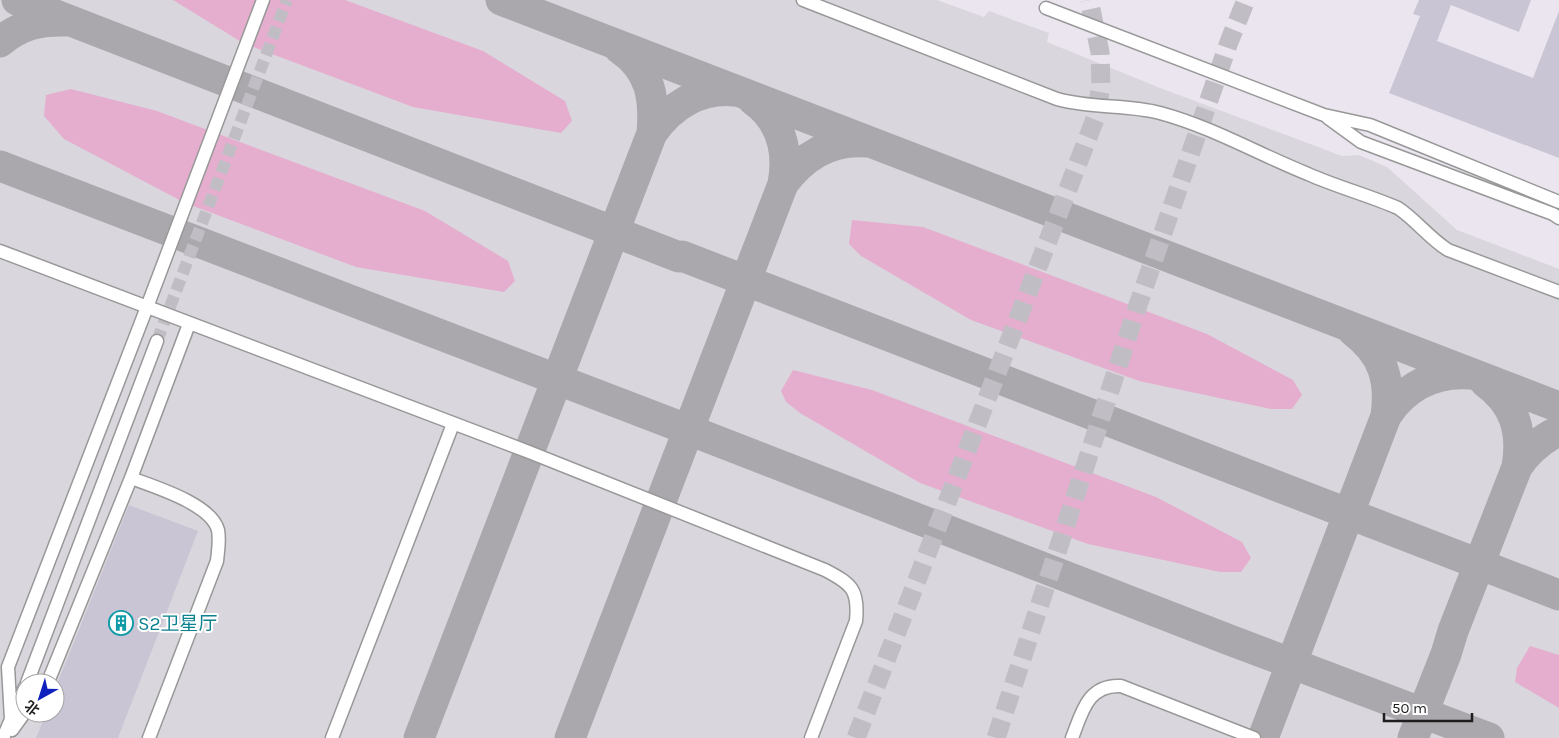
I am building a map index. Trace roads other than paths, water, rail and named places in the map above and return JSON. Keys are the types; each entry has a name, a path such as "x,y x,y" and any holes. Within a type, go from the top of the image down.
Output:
{"lane":[{"path":"11,719 8,667 263,0"},
{"path":"803,0 1058,99 1090,106 1135,109 1158,113 1221,135 1309,175 1398,208 1448,250 1559,292"},
{"path":"1046,8 1324,115 1370,125 1559,202"},
{"path":"1324,115 1361,142 1544,210 1559,218"},
{"path":"0,251 669,507 843,579 853,589 858,604 856,622 811,738"},
{"path":"52,673 131,478 188,324"},
{"path":"31,673 157,341"},
{"path":"332,738 453,424"},
{"path":"131,478 197,505 208,515 218,529 217,561 149,738"},
{"path":"1072,738 1086,704 1094,694 1110,686 1121,686 1254,738"},
{"path":"5,738 15,710"},
{"path":"5,738 17,723"}],"tunnel":[{"path":"157,341 287,0"},
{"path":"856,738 1095,119 1101,86 1100,52 1089,0"},
{"path":"996,738 1138,305 1229,42 1246,0"}],"place":[{"name":"S2卫星厅","path":"121,623"}]}
